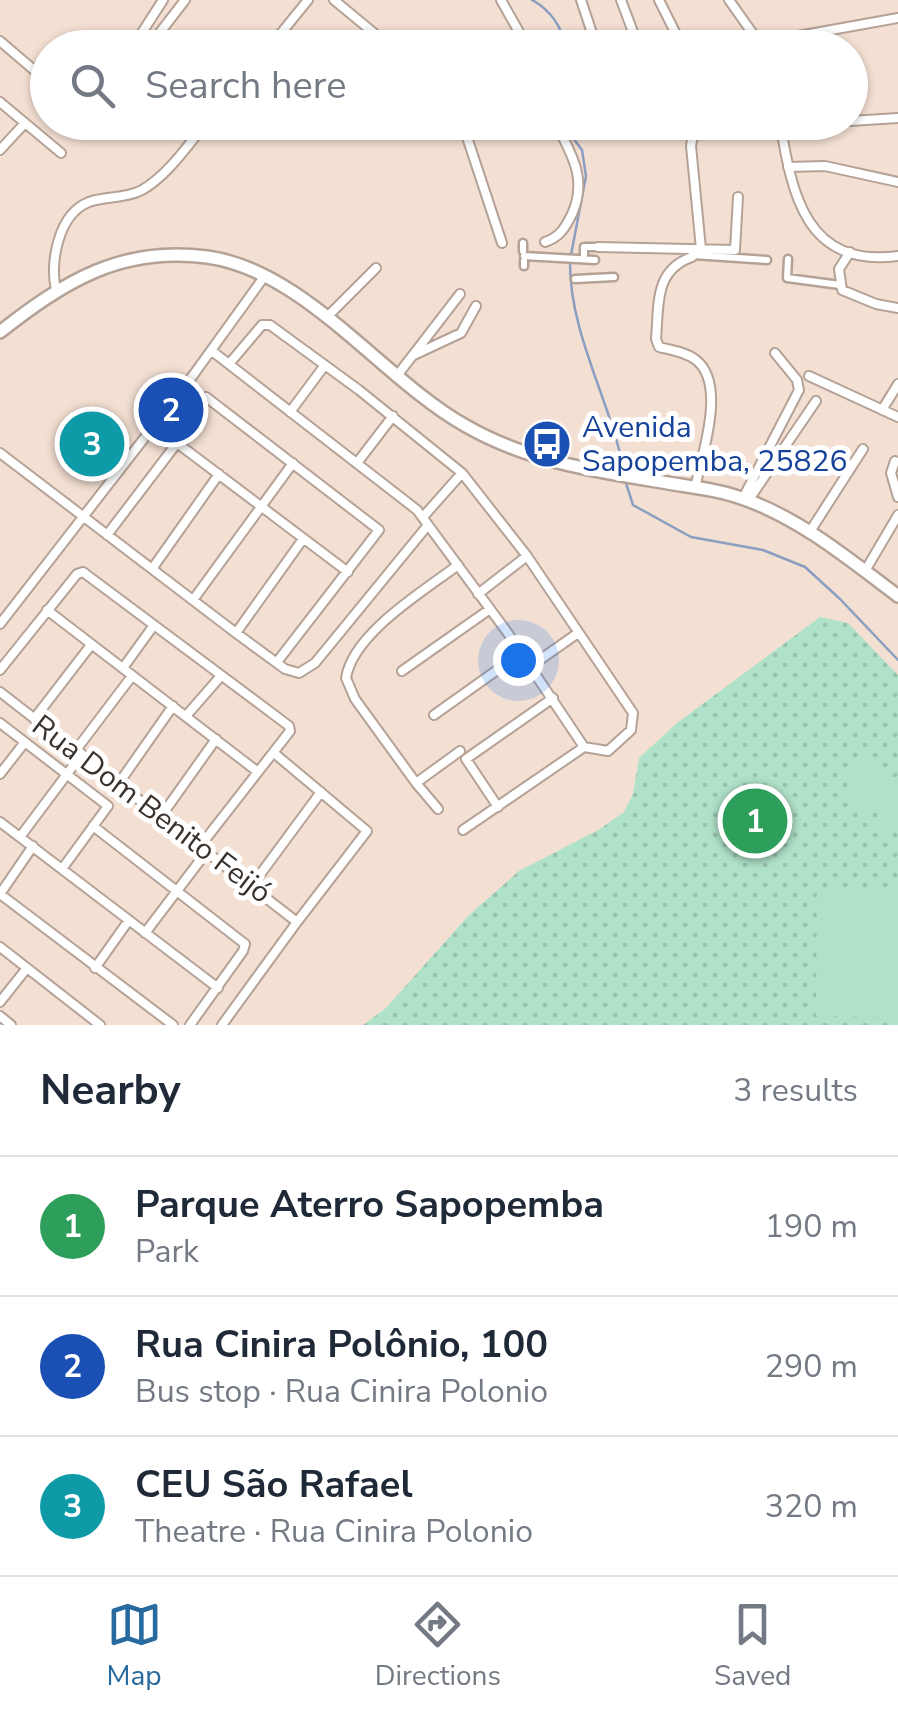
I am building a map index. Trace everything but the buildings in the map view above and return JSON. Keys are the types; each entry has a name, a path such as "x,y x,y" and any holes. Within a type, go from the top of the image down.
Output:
{"main road":[{"path":"0,332 56,290 104,267 175,254 211,258 264,277 326,318 441,411 502,444 536,457 606,474 746,500 809,532 898,596"}],"street":[{"path":"143,30 162,0"},
{"path":"162,30 184,0"},
{"path":"284,30 308,0"},
{"path":"334,0 370,30"},
{"path":"501,0 518,30"},
{"path":"581,0 590,30"},
{"path":"621,0 632,30"},
{"path":"659,0 674,30"},
{"path":"729,0 750,30"},
{"path":"837,30 898,18"},
{"path":"0,41 30,67"},
{"path":"0,102 30,127"},
{"path":"868,120 898,118"},
{"path":"0,150 25,123"},
{"path":"45,140 61,153"},
{"path":"56,290 56,256 64,228 76,209 140,191 191,140"},
{"path":"468,140 502,243"},
{"path":"545,242 558,236 566,226 579,190 576,161 565,140"},
{"path":"692,140 696,251"},
{"path":"784,140 788,167 809,225 827,243 850,252 877,258 898,256"},
{"path":"788,167 825,166 898,182"},
{"path":"695,488 712,387 694,358 659,347 656,339 663,278 696,251 736,249 738,196"},
{"path":"584,254 584,246 598,246 696,251 767,260"},
{"path":"840,286 840,264 850,252"},
{"path":"524,255 595,268 614,277"},
{"path":"788,259 787,278 840,286 847,294 898,308"},
{"path":"326,318 376,268"},
{"path":"575,279 595,268"},
{"path":"0,624 264,277"},
{"path":"396,377 460,294"},
{"path":"414,355 461,332 476,306"},
{"path":"229,364 265,324 326,365 462,473 527,556 633,713 631,730 608,751 584,747 464,830"},
{"path":"212,350 404,498 426,521 584,747"},
{"path":"746,500 799,390 797,380 775,353"},
{"path":"290,412 326,365"},
{"path":"809,376 898,417"},
{"path":"882,410 898,384"},
{"path":"277,662 348,572 379,532 378,528 205,397 174,434 177,443 348,572"},
{"path":"746,500 816,401"},
{"path":"358,462 393,416"},
{"path":"107,535 177,443"},
{"path":"809,532 863,449"},
{"path":"0,453 236,633 294,672 309,670 462,473"},
{"path":"895,461 892,480 898,497"},
{"path":"193,600 294,463"},
{"path":"152,569 219,474"},
{"path":"865,572 898,515"},
{"path":"236,633 303,538"},
{"path":"478,594 527,556"},
{"path":"438,809 346,683 346,673 374,632 458,565"},
{"path":"0,670 77,574 83,572 290,727 145,933"},
{"path":"402,671 490,609"},
{"path":"47,610 258,772"},
{"path":"123,668 154,625"},
{"path":"530,666 578,632"},
{"path":"34,718 92,645"},
{"path":"434,715 521,653"},
{"path":"20,837 132,676"},
{"path":"186,716 220,677"},
{"name":"Rua Dom Benito Feijó","path":"0,692 253,884 297,922 222,1025"},
{"path":"416,783 553,698"},
{"path":"119,782 173,706"},
{"path":"0,722 108,807 62,869"},
{"path":"162,816 216,739"},
{"path":"0,774 25,742"},
{"path":"274,753 368,831 297,922"},
{"path":"463,755 498,807"},
{"path":"253,884 321,792"},
{"path":"0,822 218,988"},
{"path":"94,826 245,944 244,951 190,1025"},
{"path":"32,846 0,894 173,1025"},
{"path":"95,968 129,920"},
{"path":"0,948 100,1025"},
{"path":"0,1002 27,968"},
{"path":"0,1016 11,1025"}],"green space":[{"path":"820,617 848,623 898,675 898,1025 363,1025 386,1008 469,915 519,871 600,829 624,812 633,794 639,758 677,723"},
{"path":"849,758 882,758 881,811 849,811"},
{"path":"883,777 898,777 898,830 883,830"},
{"path":"817,889 898,889 898,1017 816,1016"}],"waterway":[{"path":"532,0 544,8 560,30"},
{"path":"571,255 586,176 582,150 574,140"},
{"path":"570,263 577,316 624,472"},
{"path":"625,480 633,505 691,537 763,550 805,567 898,660"}],"place":[{"name":"Rua Cinira Polônio, 100","path":"171,410"},
{"name":"CEU São Rafael","path":"92,444"},
{"name":"Avenida Sapopemba, 25826","path":"547,444"},
{"name":"Parque Aterro Sapopemba","path":"755,821"}]}
